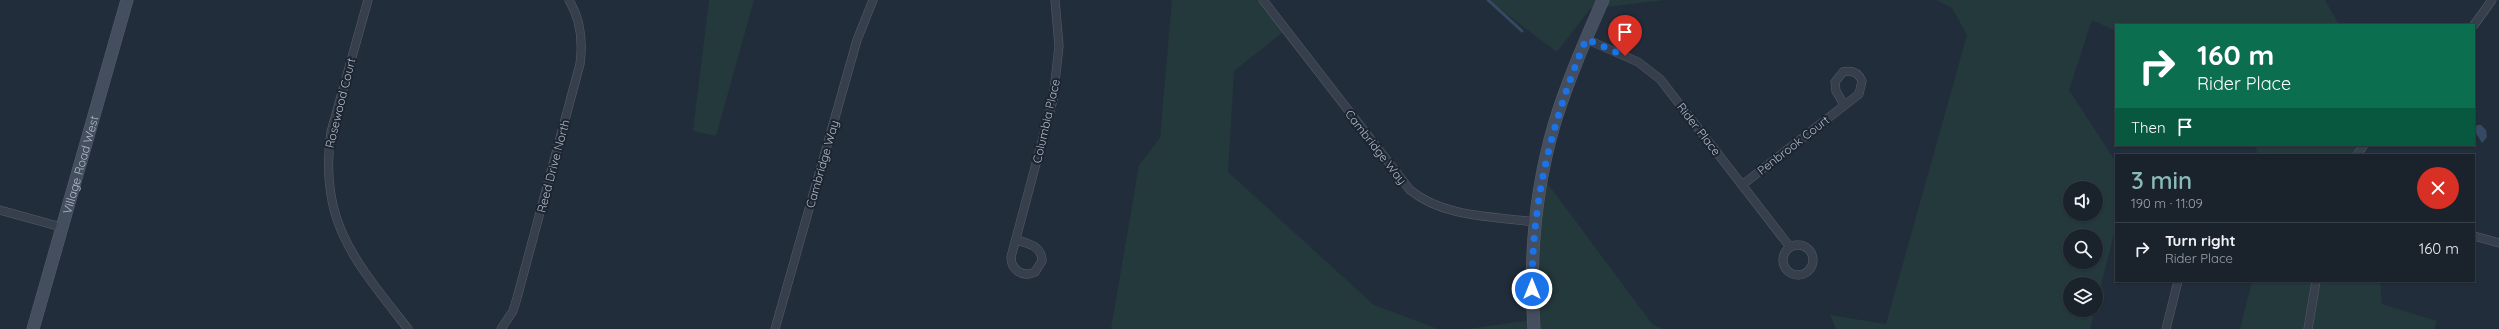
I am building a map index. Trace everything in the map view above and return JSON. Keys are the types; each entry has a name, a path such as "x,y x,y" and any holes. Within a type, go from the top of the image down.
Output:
{"street":[{"name":"Village Road West","path":"33,329 127,0"},
{"name":"Rosewood Court","path":"368,0 331,132 328,160 330,195 342,236 351,254 408,329"},
{"name":"Reed Drive North","path":"501,329 513,311 517,298 580,64 582,36 578,21 569,0"},
{"name":"Cambridge Way","path":"775,329 857,40 873,0"},
{"name":"Columbia Place","path":"1016,240 1033,245 1040,252 1042,261 1035,272 1025,274 1014,267 1011,257 1053,100 1059,46 1055,0"},
{"name":"Cambridge Way","path":"1263,0 1410,190 1422,200 1449,211 1535,222"},
{"path":"1534,329 1532,264 1535,222 1541,181 1554,126 1586,39 1603,0"},
{"path":"2475,24 2492,0"},
{"name":"Rider Place","path":"1586,39 1638,62 1660,79 1790,247"},
{"name":"Penbrook Court","path":"1742,185 1844,105"},
{"path":"0,210 61,227"},
{"path":"2475,236 2499,243"},
{"path":"2166,329 2178,282"},
{"path":"2308,329 2316,282"}],"green space":[{"path":"709,0 754,0 716,136 693,131"},
{"path":"1172,0 1264,0 1283,32 1234,71 1228,172 1374,305 1438,329 1111,329 1139,165 1160,138"},
{"path":"1488,0 1665,0 1590,9 1557,52"},
{"path":"1936,0 2325,0 2338,24 2115,24 2115,31 2092,20 2069,90 2115,160 2115,230 2103,277 2063,277 2063,317 2093,317 2090,329 1836,329 1830,315 1886,324 1967,35 1952,8"},
{"path":"2255,146 2363,146 2359,154 2258,154"},
{"path":"1542,176 1653,325 1664,329 1467,329 1531,320"},
{"path":"2252,282 2380,282 2382,304 2437,321 2434,329 2240,329"}],"water":[{"path":"2477,125 2481,125 2486,130 2487,137 2482,143 2475,132"}],"waterway":[{"path":"1488,0 1522,31"}],"route":[{"path":"1532,289 1535,222 1540,188 1545,160 1567,86 1586,39 1625,56"}]}
